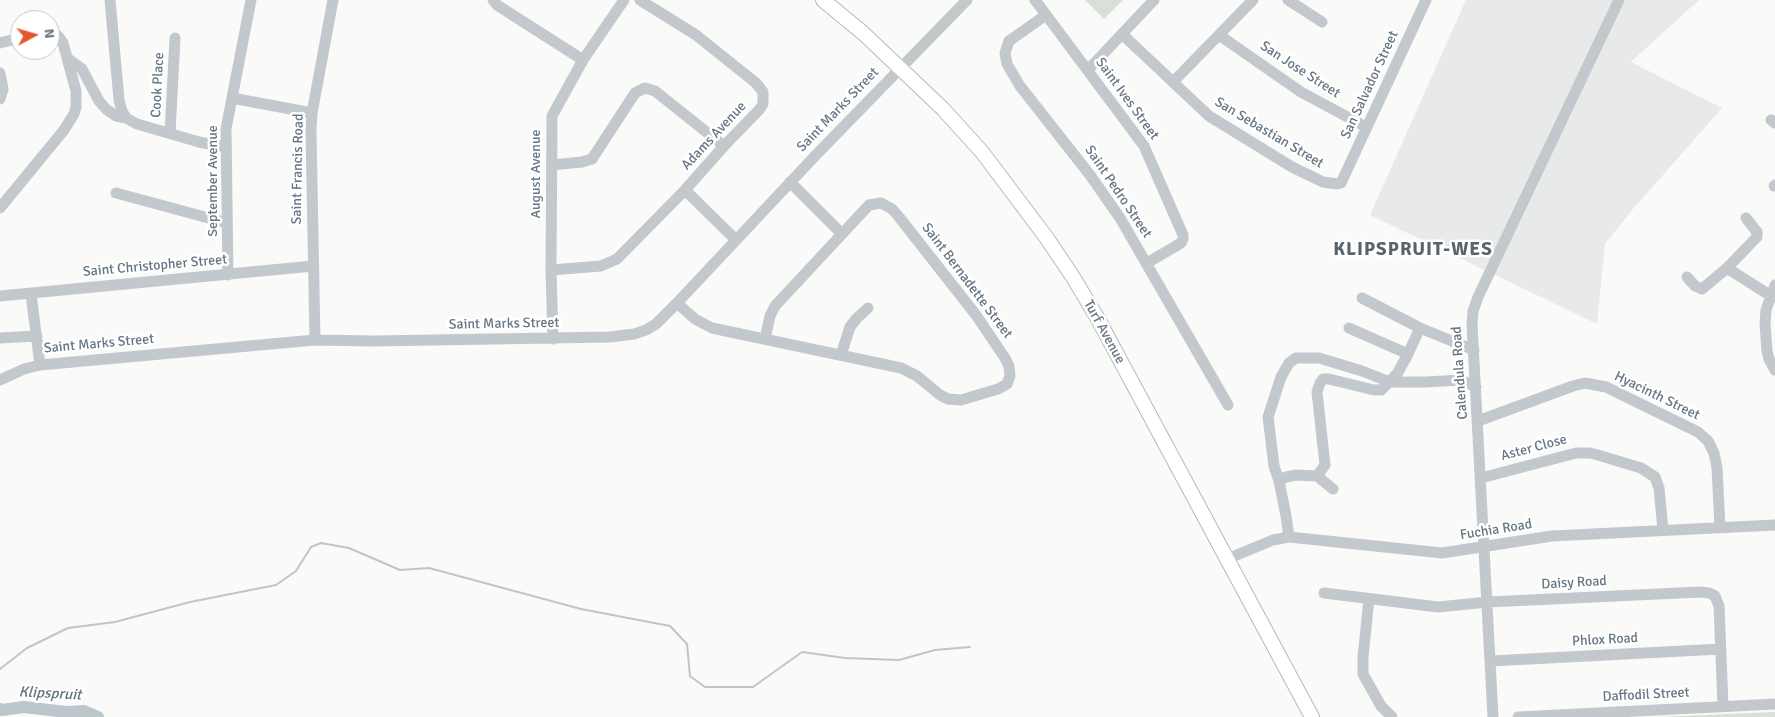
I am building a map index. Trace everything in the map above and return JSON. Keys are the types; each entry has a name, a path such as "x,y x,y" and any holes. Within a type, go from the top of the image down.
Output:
{"main road":[{"name":"Turf Avenue","path":"823,0 863,33 943,108 1014,192 1057,253 1098,319 1312,717"}],"street":[{"path":"110,0 119,100 126,118"},
{"name":"September Avenue","path":"228,275 226,129 251,0"},
{"name":"Saint Francis Road","path":"315,340 311,180 312,113 333,0"},
{"path":"493,0 497,5 583,60"},
{"name":"August Avenue","path":"553,338 551,270 552,116 583,60 624,0"},
{"name":"Adams Avenue","path":"551,270 601,266 617,259 685,190 759,110 764,98 760,86 696,35 640,0"},
{"name":"Saint Marks Street","path":"0,380 24,369 40,365 315,340 610,338 634,334 656,324 677,303 735,239 968,0"},
{"name":"Saint Ives Street","path":"1035,0 1146,151 1183,235 1181,243 1147,263"},
{"path":"1088,70 1154,0"},
{"path":"1173,82 1253,0"},
{"path":"1288,0 1322,22"},
{"name":"Calendula Road","path":"1493,717 1472,317 1478,297 1619,0"},
{"name":"San Salvador Street","path":"1341,183 1421,2"},
{"name":"Saint Pedro Street","path":"1046,15 1010,41 1004,52 1007,64 1023,90 1115,210 1228,405"},
{"name":"San Sebastian Street","path":"1122,34 1209,116 1272,156 1323,182 1341,183"},
{"name":"San Jose Street","path":"1219,35 1301,92 1366,128"},
{"path":"0,208 64,130 74,114 76,91 68,58 60,38"},
{"name":"Cook Place","path":"170,134 175,38"},
{"path":"68,58 82,69 99,101 116,116 170,134 226,147"},
{"path":"0,72 3,89 0,99"},
{"path":"552,165 592,159 635,93 645,88 656,91 724,146"},
{"path":"232,98 312,113"},
{"path":"790,182 842,234"},
{"path":"685,190 735,239"},
{"path":"116,193 227,224"},
{"name":"Saint Bernadette Street","path":"677,303 694,319 703,324 765,339 901,368 917,376 944,397 957,400 1004,387 1010,376 1009,366 1000,348 976,315 892,209 880,203 869,205 772,310 765,339"},
{"path":"1687,277 1702,289 1727,268 1757,235 1746,218"},
{"name":"Saint Christopher Street","path":"0,296 313,266"},
{"path":"1727,268 1773,291 1766,310 1766,338 1769,359 1775,370"},
{"path":"31,294 40,365"},
{"path":"1362,298 1420,328 1474,350"},
{"path":"842,355 850,327 868,308"},
{"path":"1349,328 1408,354"},
{"path":"1317,476 1324,465 1316,392 1322,380 1329,379 1375,391 1380,390 1397,374 1420,328"},
{"path":"0,338 37,336"},
{"path":"1289,537 1279,481 1274,466 1268,417 1281,377 1289,363 1296,358 1319,358 1390,382 1462,380 1476,387"},
{"name":"Hyacinth Street","path":"1478,421 1573,386 1591,383 1606,387 1698,432 1708,441 1714,453 1717,468 1720,527"},
{"name":"Aster Close","path":"1481,478 1576,453 1598,455 1641,468 1655,477 1659,488 1663,530"},
{"path":"1279,481 1296,475 1317,476 1333,489"},
{"name":"Fuchia Road","path":"1227,559 1273,540 1289,537 1434,553 1552,536 1775,524"},
{"name":"Daisy Road","path":"1324,593 1438,607 1488,602 1705,592 1712,594 1718,603 1723,706"},
{"path":"1369,599 1363,674 1381,706 1392,717"},
{"name":"Phlox Road","path":"1491,661 1721,649"},
{"name":"Daffodil Street","path":"1518,717 1775,704"}],"shaded area":[{"path":"1085,0 1123,0 1104,19"},
{"path":"1466,0 1699,0 1631,62 1722,108 1633,209 1605,244 1597,324 1370,215"},
{"path":"1775,712 1775,717 1656,717"}],"waterway":[{"path":"0,669 27,648 68,628 115,622 190,602 276,585 296,571 311,547 321,543 349,548 400,570 429,568 581,609 670,626 687,644 690,676 705,687 753,687 802,652 845,658 899,660 935,650 970,647"},
{"name":"Klipspruit","path":"0,709 24,707 66,712 84,711 98,717"}],"district":[{"name":"KLIPSPRUIT-WES","path":"1413,250"}]}
